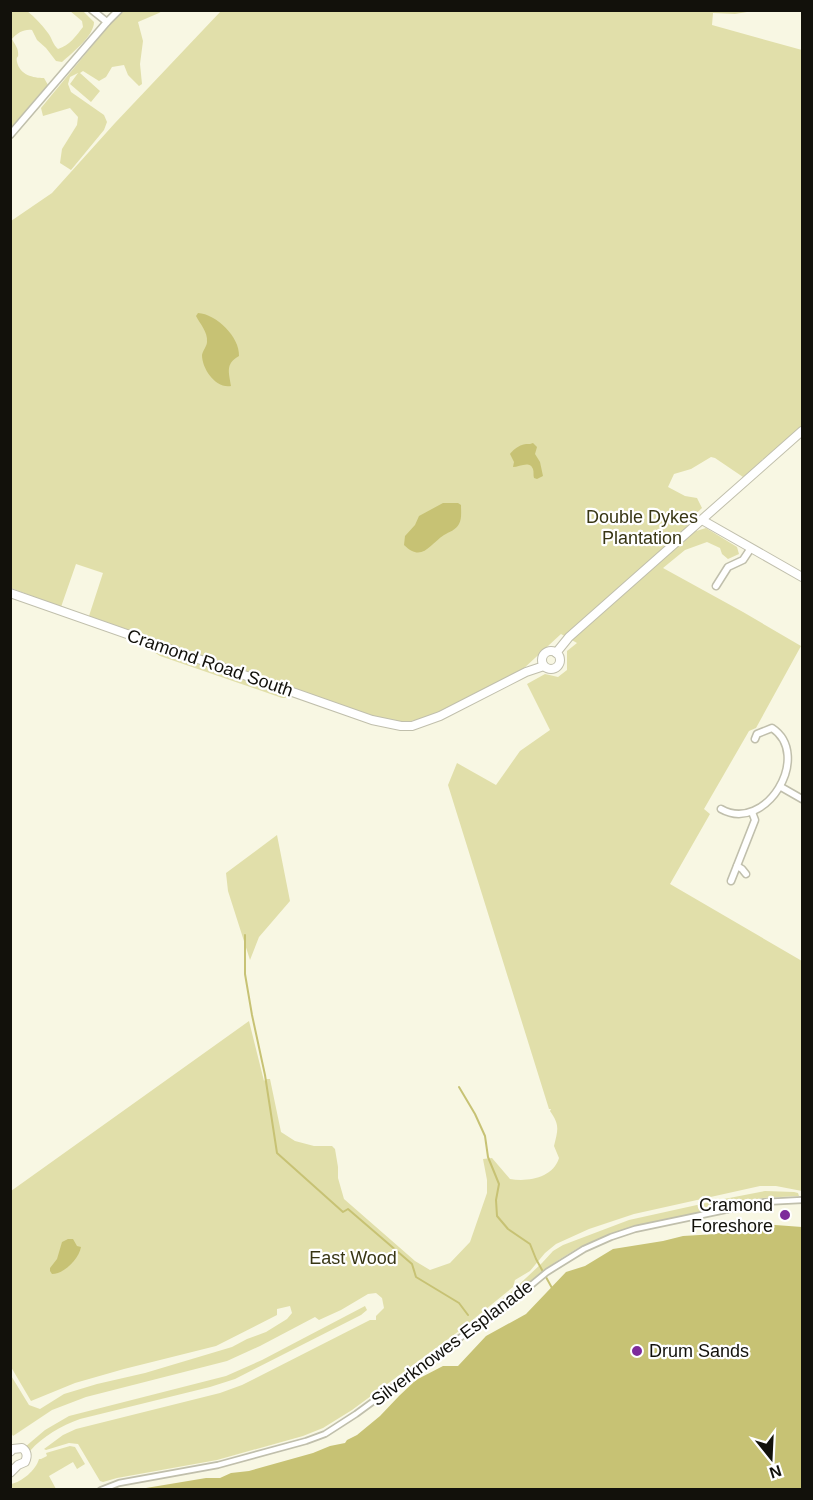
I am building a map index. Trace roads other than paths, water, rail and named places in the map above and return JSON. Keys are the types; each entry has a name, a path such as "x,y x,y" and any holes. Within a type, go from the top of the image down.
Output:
{"street":[{"path":"92,10 107,22"},
{"path":"10,135 118,10"},
{"path":"556,653 569,637 802,431"},
{"path":"702,520 802,577"},
{"path":"716,586 728,567 743,560 751,548"},
{"name":"Cramond Road South","path":"10,593 372,720 401,726 412,726 440,716 526,672 544,666"},
{"path":"550,651 556,653 560,660 558,666 552,670 544,666 542,661 545,654 550,651"},
{"path":"721,809 733,813 752,812 766,803 781,787 788,771 788,754 782,736 772,728 757,734 755,739"},
{"path":"781,787 802,799"},
{"path":"730,881 755,820 752,812"},
{"path":"737,866 746,874"},
{"name":"Silverknowes Esplanade","path":"101,1490 119,1483 218,1465 325,1434 495,1315 547,1272 584,1249 611,1237 635,1229 764,1202 802,1200"},
{"path":"10,1473 14,1463 25,1462 27,1454 22,1448 12,1448"}],"waterway":[{"path":"245,935 245,974 265,1075 277,1153 343,1212 348,1209 412,1264 416,1277 459,1303 468,1315"},
{"path":"459,1087 485,1136 488,1157 499,1184 496,1200 497,1216 508,1229 530,1244 552,1288"}],"place":[{"name":"Cramond Foreshore","path":"785,1215"},
{"name":"Drum Sands","path":"637,1351"}],"park label":[{"name":"Double Dykes Plantation","path":"642,527"},
{"name":"East Wood","path":"353,1258"}]}
